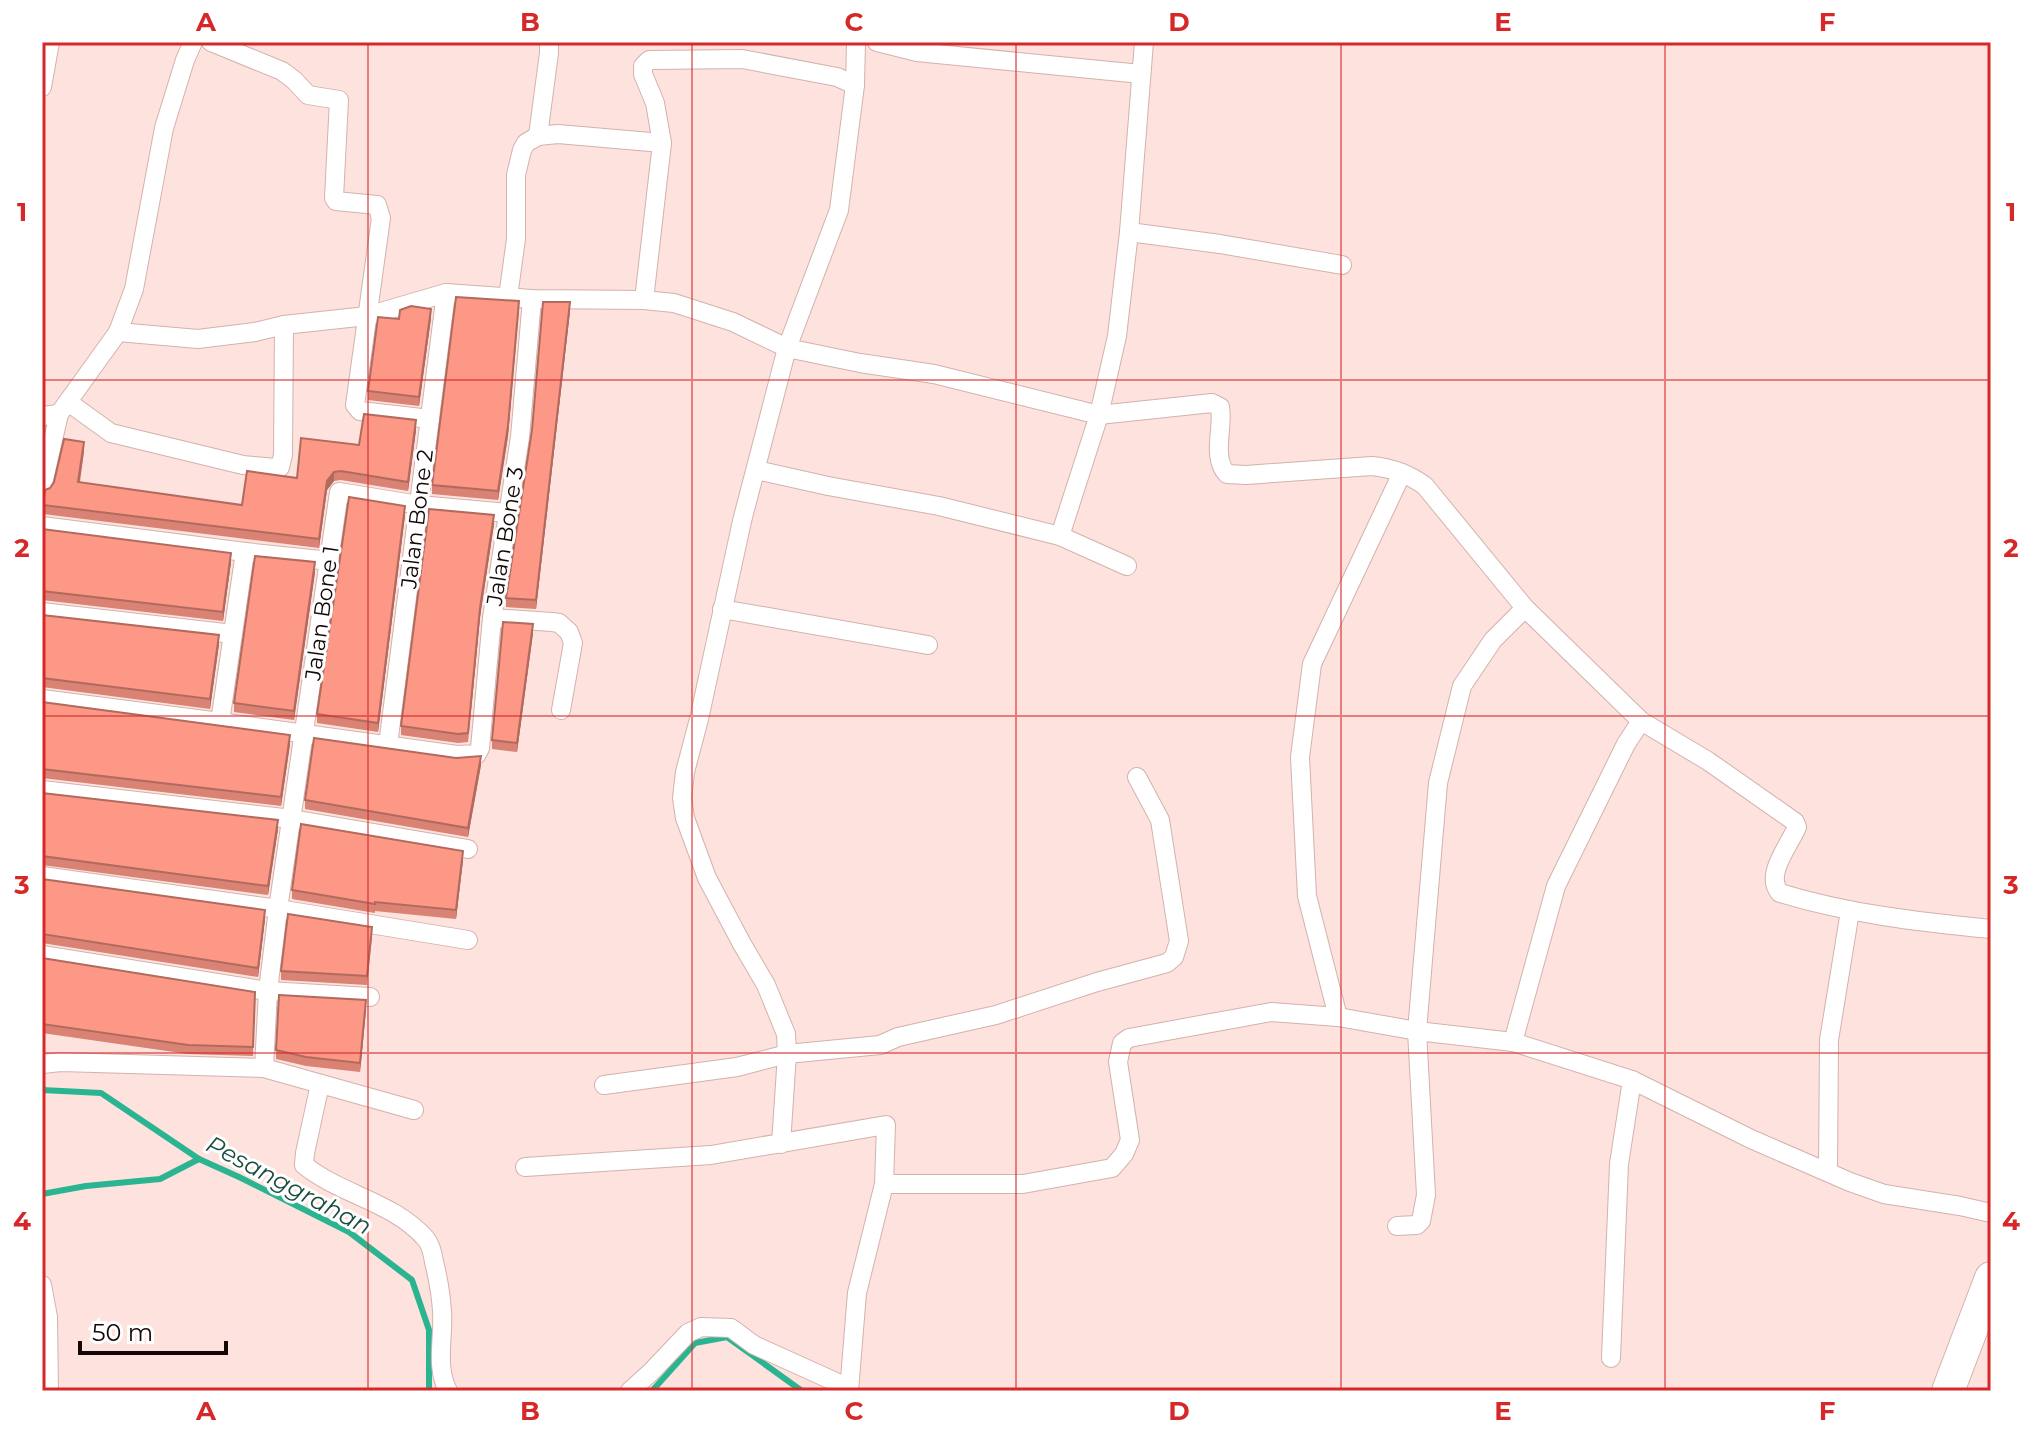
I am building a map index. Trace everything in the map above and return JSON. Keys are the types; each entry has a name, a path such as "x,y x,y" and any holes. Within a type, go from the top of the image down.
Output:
{"highway":[{"path":"1948,1391 1991,1278"}],"street":[{"path":"42,87 50,42"},
{"path":"42,488 56,410 118,332 134,289 164,128 193,42"},
{"path":"211,42 282,71 308,95 339,100 334,198 336,201 377,205 381,218 356,409 430,419"},
{"path":"538,136 549,42"},
{"path":"781,1144 786,1034 766,985 707,878 685,818 682,798 685,772 742,521 787,348 839,210 855,85 856,42"},
{"path":"877,42 917,52 1141,74"},
{"path":"1060,536 1099,415 1117,336 1129,232 1144,42"},
{"path":"644,300 662,143 655,103 643,74 643,66 649,60 742,59 837,77 855,85"},
{"path":"508,297 516,239 516,175 526,143 538,136 558,134 662,143"},
{"path":"1129,232 1342,265"},
{"path":"118,332 198,339 367,316 446,293 532,299 644,300 674,303 733,322 787,348 934,374 1099,415 1212,403 1220,407 1222,416 1219,451 1221,468 1227,474 1372,466 1402,473 1425,486 1525,608 1641,721 1708,761 1795,822 1797,827 1774,873 1776,889 1780,893 1850,911 1991,929"},
{"name":"Jalan Bone 2","path":"388,745 446,293"},
{"name":"Jalan Bone 3","path":"388,745 457,755 477,754 480,748 492,618 520,437 532,299"},
{"path":"56,410 111,433 243,465 280,467 283,455 284,325"},
{"path":"756,470 939,506 1060,536 1127,566"},
{"path":"1338,1017 1307,896 1300,757 1312,664 1402,473"},
{"name":"Jalan Bone 1","path":"264,1068 268,991 278,909 339,492 419,505"},
{"path":"419,505 508,513"},
{"path":"42,526 330,561"},
{"path":"220,722 245,552"},
{"path":"1397,1226 1417,1225 1421,1221 1426,1195 1417,1031 1438,783 1462,686 1493,640 1525,608"},
{"path":"722,609 928,645"},
{"path":"42,612 233,634"},
{"path":"492,618 559,623 569,632 573,643 561,710"},
{"path":"43,704 220,722 388,745"},
{"path":"1513,1042 1556,886 1626,744 1641,721"},
{"path":"604,1085 737,1067 787,1054 880,1045 898,1037 996,1015 1167,963 1174,957 1179,941 1160,820 1137,777"},
{"path":"42,790 292,819 468,849"},
{"path":"42,876 278,909 468,940"},
{"path":"1828,1171 1829,1040 1850,911"},
{"path":"42,955 268,991 370,997"},
{"path":"884,1184 1023,1184 1112,1168 1124,1154 1130,1140 1118,1062 1122,1043 1129,1038 1271,1012 1338,1017 1417,1031 1513,1042 1632,1080 1751,1139 1850,1182 1884,1194 1991,1213"},
{"path":"42,1064 264,1068 414,1110"},
{"path":"1611,1358 1619,1164 1632,1080"},
{"path":"320,1084 304,1165 329,1182 373,1201 403,1219 427,1240 440,1290 441,1376 448,1391"},
{"path":"525,1167 711,1155 886,1125 884,1184 857,1293 849,1390 754,1345 731,1328 701,1327 688,1333 630,1391"},
{"path":"42,1285 48,1317 45,1350 49,1391"}],"building":[{"path":"456,297 519,301 508,426 498,491 432,485"},
{"path":"543,302 570,302 536,600 506,598 532,430"},
{"path":"411,306 431,309 419,397 368,391 378,317 399,319 400,310"},
{"path":"364,414 416,420 408,482 334,472 327,481 319,539 43,505 45,490 54,482 64,439 84,442 78,482 242,505 247,471 297,478 301,438 359,445"},
{"path":"349,497 405,506 378,723 317,714"},
{"path":"429,509 494,515 480,608 468,733 401,726"},
{"path":"42,529 231,553 223,612 42,591"},
{"path":"255,556 315,562 294,711 234,703"},
{"path":"42,615 219,635 210,699 42,678"},
{"path":"503,622 533,624 517,743 492,740"},
{"path":"42,702 290,735 281,797 42,769"},
{"path":"314,738 456,758 481,756 468,828 305,800"},
{"path":"42,793 278,820 268,886 42,856"},
{"path":"301,824 463,851 456,910 375,904 292,890"},
{"path":"42,879 265,910 258,968 42,934"},
{"path":"288,914 372,927 367,976 281,971"},
{"path":"42,958 255,992 253,1047 188,1045 42,1024"},
{"path":"279,995 366,1000 360,1063 276,1050"}],"waterway":[{"name":"Pesanggrahan","path":"42,1090 101,1093 199,1159 349,1232 412,1280 429,1330 429,1391"},
{"path":"42,1194 160,1179 199,1159"},
{"name":"Pesanggrahan","path":"652,1391 695,1343 727,1337 802,1391"}]}
